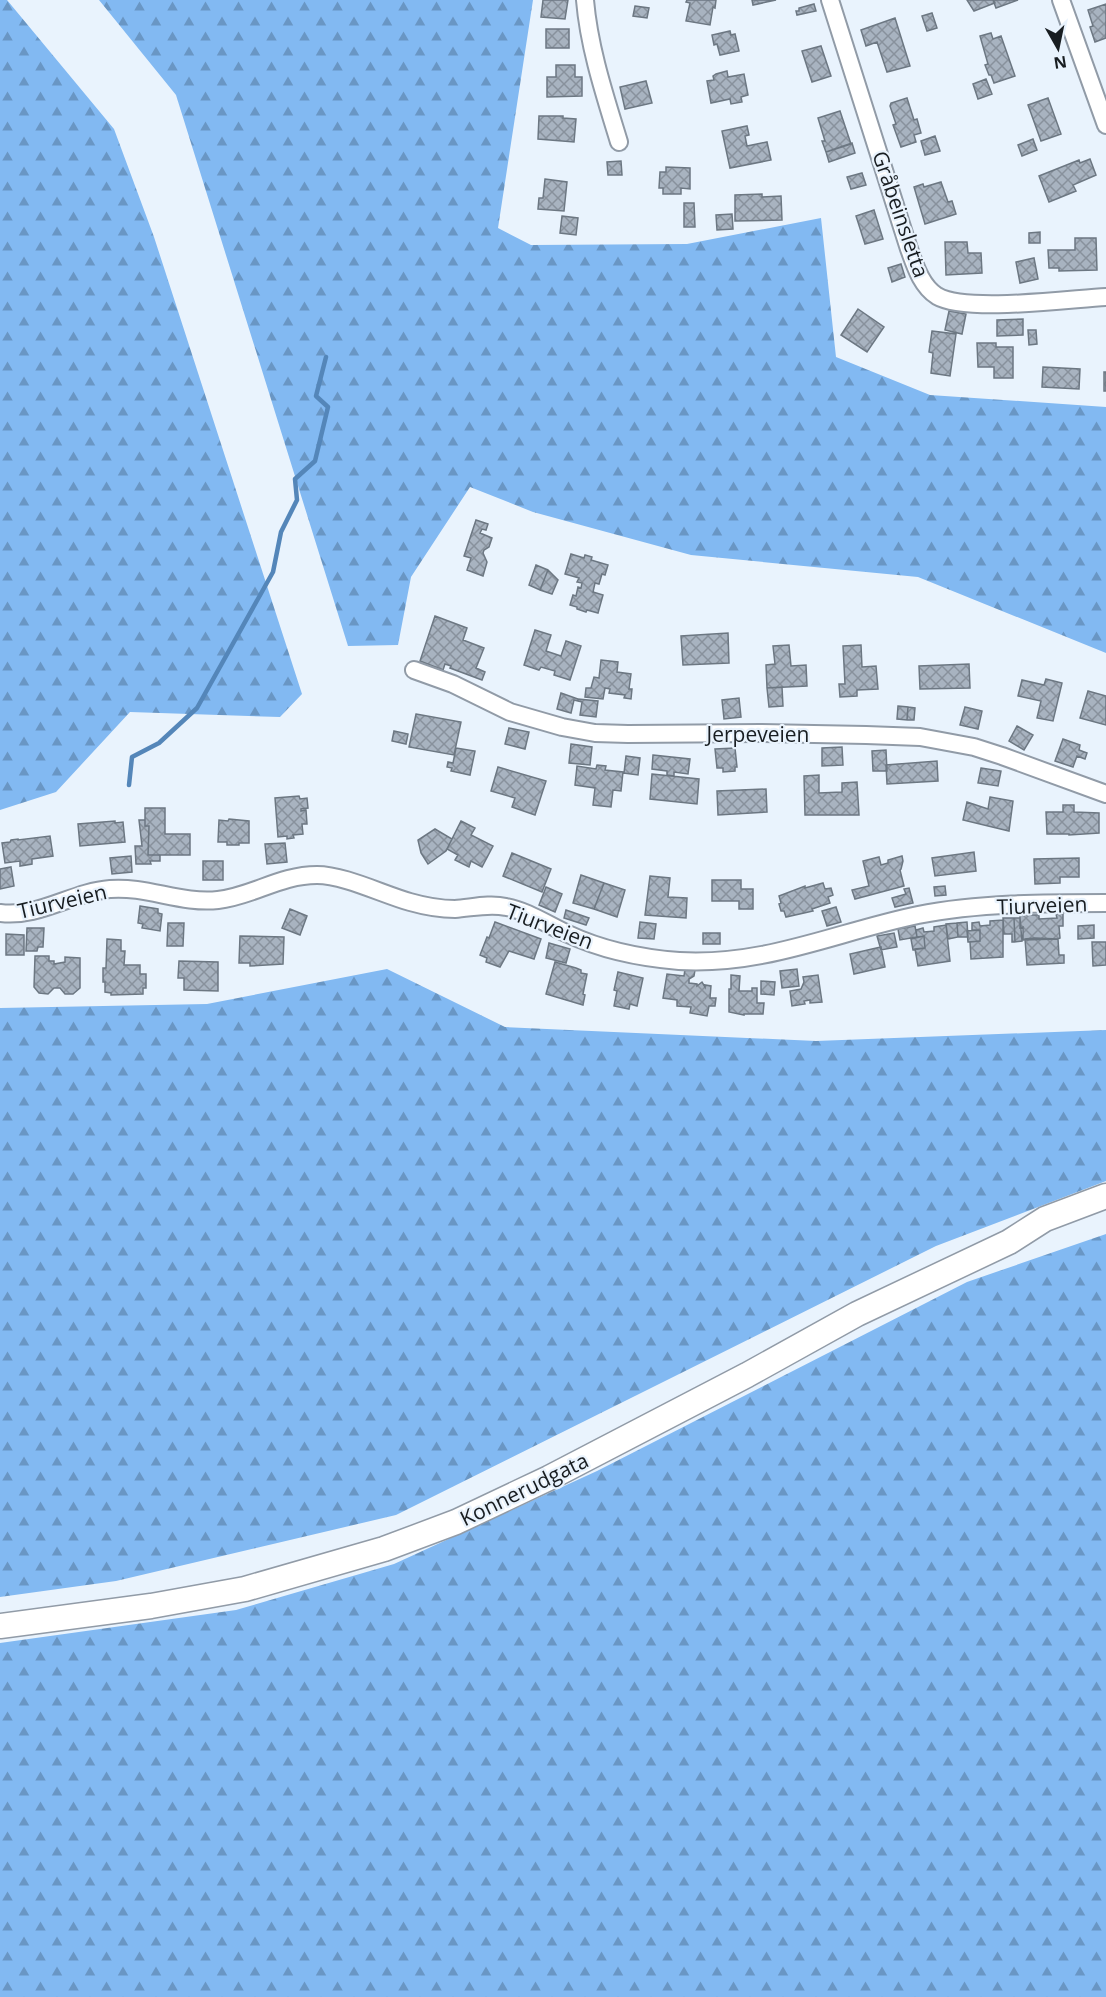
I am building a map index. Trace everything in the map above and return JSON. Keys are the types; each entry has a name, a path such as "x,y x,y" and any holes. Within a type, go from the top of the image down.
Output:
{"main road":[{"name":"Konnerudgata","path":"0,1626 151,1606 245,1589 420,1536 502,1502 747,1375 857,1314 1009,1242 1045,1219 1106,1196"},
{"name":"Konnerudgata","path":"1009,1242 1106,1213"}],"street":[{"path":"585,0 593,48 619,142"},
{"name":"Gråbeinsletta","path":"830,0 909,249 920,277 928,288 944,300 972,305 1106,297"},
{"path":"1061,0 1102,98 1106,124"},
{"name":"Jerpeveien","path":"414,670 453,684 510,712 562,727 595,733 920,737 974,747 1106,794"},
{"name":"Tiurveien","path":"0,913 27,913 94,892 112,889 200,901 220,900 238,896 282,879 324,875 432,907 452,909 482,906 507,907 530,915 572,936 613,950 651,958 702,961 744,958 797,948 923,914 980,907 1106,903"}],"green space":[{"path":"0,0 7,0 114,129 154,237 302,694 280,717 130,712 56,792 0,810"},
{"path":"99,0 533,0 498,228 531,245 687,244 821,218 836,357 930,395 1106,407 1106,653 918,577 691,555 533,512 470,487 411,577 398,645 348,646 176,95"},
{"path":"387,969 505,1027 816,1041 1106,1030 1106,1181 936,1246 396,1515 116,1581 0,1597 0,1008 207,1004"},
{"path":"1106,1234 1106,1997 0,1997 0,1643 236,1610 394,1564 597,1471 967,1282"}],"building":[{"path":"543,0 568,0 565,19 541,17"},
{"path":"687,0 716,0 710,25 686,21 690,3 686,2"},
{"path":"752,0 776,0 753,5"},
{"path":"967,0 993,0 995,3 974,11"},
{"path":"993,0 1018,0 996,8"},
{"path":"814,4 816,11 797,15 796,11 799,11 799,8"},
{"path":"1106,4 1106,38 1095,42 1088,10"},
{"path":"635,6 649,8 647,18 633,16"},
{"path":"932,13 937,28 927,31 922,16"},
{"path":"895,18 910,66 887,72 877,42 866,46 861,30"},
{"path":"546,29 569,29 569,48 546,48"},
{"path":"730,31 731,35 735,34 739,51 720,55 717,44 714,45 712,35"},
{"path":"991,33 993,39 1001,36 1015,76 994,83 985,65 988,64 980,36"},
{"path":"821,46 831,76 812,82 802,51"},
{"path":"556,65 575,65 575,77 582,77 582,96 547,97 547,77 556,77"},
{"path":"727,71 728,77 744,74 748,95 741,97 742,102 731,104 730,99 711,103 707,81 714,80 713,76 716,74"},
{"path":"986,79 992,94 978,99 973,84"},
{"path":"646,81 652,103 625,109 620,87"},
{"path":"907,98 921,133 914,135 916,142 901,147 893,125 896,124 890,106 891,103"},
{"path":"1048,98 1061,134 1041,141 1028,105"},
{"path":"840,111 851,144 826,152 818,118"},
{"path":"539,116 563,116 563,118 576,119 574,142 538,139"},
{"path":"747,126 749,135 745,136 747,146 767,142 771,160 730,168 722,131"},
{"path":"935,136 940,151 925,155 921,141"},
{"path":"1033,139 1037,150 1022,156 1018,145"},
{"path":"852,143 855,153 829,162 826,152"},
{"path":"1090,159 1096,175 1073,185 1076,191 1049,202 1039,176 1079,160 1080,163"},
{"path":"621,161 622,175 608,175 607,162"},
{"path":"666,167 690,168 690,189 681,188 681,194 663,194 663,188 659,188 660,172 666,172"},
{"path":"862,173 866,185 851,189 847,177"},
{"path":"545,179 567,182 564,211 538,209 539,198 543,198"},
{"path":"941,182 948,202 952,201 956,214 925,224 914,187 923,184 924,187"},
{"path":"762,194 762,197 781,196 782,220 735,221 735,195"},
{"path":"684,203 694,203 695,227 684,227"},
{"path":"874,210 883,239 865,244 856,216"},
{"path":"732,214 733,229 717,230 716,215"},
{"path":"562,216 578,218 576,235 560,233"},
{"path":"1040,232 1040,243 1029,243 1029,233"},
{"path":"1075,238 1096,238 1097,270 1059,271 1059,268 1049,268 1048,250 1075,250"},
{"path":"945,242 967,242 968,253 981,253 982,273 946,275"},
{"path":"1034,258 1038,279 1020,283 1016,262"},
{"path":"901,264 905,277 892,282 888,268"},
{"path":"858,309 884,327 867,352 841,335"},
{"path":"949,311 966,314 962,334 945,330"},
{"path":"1023,319 1023,335 997,336 997,320"},
{"path":"1028,330 1036,330 1037,344 1029,345"},
{"path":"932,331 956,334 950,376 931,373 933,353 929,352"},
{"path":"977,343 996,343 996,347 1013,347 1013,378 994,378 994,367 978,367"},
{"path":"1043,367 1080,369 1079,389 1042,387"},
{"path":"1104,372 1106,372 1106,391 1104,391"},
{"path":"476,520 488,524 486,530 482,529 480,533 492,538 489,547 483,553 487,562 483,576 467,570 471,558 464,556"},
{"path":"571,554 584,558 585,555 592,557 591,560 608,565 599,584 595,583 593,592 603,595 598,613 587,610 586,612 570,605 573,595 576,596 578,587 581,588 582,583 577,582 579,578 565,574"},
{"path":"536,565 548,570 540,590 529,585"},
{"path":"548,570 558,580 552,594 540,590"},
{"path":"435,616 467,628 463,640 484,648 476,668 485,672 482,680 445,664 443,670 420,661"},
{"path":"535,630 551,635 546,651 561,656 566,641 581,646 570,680 554,675 555,671 541,667 539,670 524,665"},
{"path":"728,633 729,663 683,665 681,636"},
{"path":"789,645 791,666 806,665 807,686 767,688 766,665 775,664 773,646"},
{"path":"861,645 862,667 876,666 878,689 857,690 857,696 840,697 839,684 845,684 843,646"},
{"path":"601,660 618,662 617,672 631,674 629,689 632,689 631,699 624,698 625,695 609,693 610,689 605,688 603,699 585,697 586,688 591,688 594,677 599,678"},
{"path":"969,664 970,688 920,689 919,666"},
{"path":"1046,679 1062,683 1053,721 1037,718 1041,701 1018,696 1022,680 1044,685"},
{"path":"782,687 783,706 769,707 767,688"},
{"path":"1088,691 1106,696 1106,725 1080,718"},
{"path":"561,693 578,699 578,701 574,700 571,713 557,709"},
{"path":"739,698 741,717 724,719 722,700"},
{"path":"578,699 598,701 596,717 580,715 582,702"},
{"path":"898,706 908,707 907,720 897,719"},
{"path":"908,707 915,708 914,720 907,720"},
{"path":"965,707 982,711 978,729 960,725"},
{"path":"416,714 461,722 454,755 409,747"},
{"path":"1017,726 1033,735 1024,750 1009,741"},
{"path":"509,728 529,732 525,749 505,744"},
{"path":"394,731 408,734 406,744 392,741"},
{"path":"1063,739 1080,745 1079,750 1087,753 1085,759 1077,756 1073,767 1055,761"},
{"path":"571,744 592,747 590,765 569,763"},
{"path":"842,747 843,765 822,766 822,748"},
{"path":"456,748 475,751 470,775 451,771 452,768 447,767 448,762 453,763"},
{"path":"735,748 737,767 735,771 723,772 723,768 717,768 715,749"},
{"path":"886,750 887,771 873,771 872,751"},
{"path":"653,755 690,759 688,774 674,772 674,776 667,775 667,771 652,769"},
{"path":"626,756 640,758 638,775 624,773"},
{"path":"937,761 938,781 887,784 886,765"},
{"path":"597,765 606,766 605,770 623,772 621,791 613,790 611,807 593,805 595,788 575,785 577,766 596,769"},
{"path":"498,767 546,781 535,815 512,807 515,798 491,791"},
{"path":"981,768 1001,771 998,786 978,783"},
{"path":"652,774 699,779 697,804 650,799"},
{"path":"819,775 819,793 842,792 842,783 857,782 859,815 805,815 804,776"},
{"path":"766,789 767,812 718,815 717,791"},
{"path":"299,796 300,799 307,798 308,808 301,809 301,811 306,810 307,824 302,824 303,834 293,835 294,838 287,839 287,836 278,837 275,798"},
{"path":"990,797 1013,801 1009,831 963,820 967,802 988,809"},
{"path":"1063,805 1074,805 1074,812 1099,813 1099,833 1047,834 1046,812 1063,812"},
{"path":"145,808 165,808 165,834 190,834 190,855 148,855 149,826 145,826"},
{"path":"229,819 249,821 249,843 227,845 227,842 218,842 219,820 228,821"},
{"path":"139,820 145,820 145,826 149,826 148,855 160,855 160,861 150,861 151,864 136,864 135,846 142,846"},
{"path":"115,821 115,823 123,822 125,842 80,846 78,824"},
{"path":"461,821 475,828 471,835 493,846 482,867 471,861 469,867 455,860 458,855 447,849"},
{"path":"435,829 452,839 446,851 428,864 421,853 418,840"},
{"path":"50,836 53,856 32,859 32,864 20,866 20,861 5,863 2,843"},
{"path":"285,843 287,862 267,864 265,844"},
{"path":"974,852 976,871 935,876 932,858"},
{"path":"512,853 551,869 542,892 503,876"},
{"path":"131,856 132,872 112,874 110,858"},
{"path":"902,856 900,870 904,886 855,899 852,890 869,886 863,861 879,857 881,865 888,863 888,860"},
{"path":"1079,858 1079,877 1060,877 1060,883 1035,884 1034,859"},
{"path":"203,861 223,861 223,880 203,880"},
{"path":"11,867 14,886 0,889 0,869"},
{"path":"581,875 604,883 594,909 573,903"},
{"path":"650,876 670,878 668,897 687,898 686,918 645,915"},
{"path":"712,880 741,880 741,889 753,889 753,909 739,909 739,901 712,901"},
{"path":"604,883 625,890 617,917 594,909"},
{"path":"823,883 825,889 831,888 833,895 828,897 830,903 812,909 813,911 786,917 784,911 781,911 779,896 805,886 805,888"},
{"path":"945,886 946,895 935,896 934,887"},
{"path":"546,887 562,894 555,912 539,905"},
{"path":"909,888 913,903 895,907 892,898 906,894 904,889"},
{"path":"140,906 158,909 158,913 162,914 160,931 142,928 143,924 138,923"},
{"path":"836,907 841,922 827,926 822,911"},
{"path":"290,909 307,916 300,935 282,928"},
{"path":"566,910 589,918 586,925 564,918"},
{"path":"1056,914 1063,914 1063,926 1059,926 1060,938 1023,940 1020,915 1039,915 1039,919 1057,918"},
{"path":"1003,918 1014,918 1015,942 1012,942 1012,934 1004,934"},
{"path":"1014,918 1020,918 1022,941 1015,942"},
{"path":"1003,920 1003,957 971,959 970,942 980,941 980,930 972,930 972,923 979,922 980,926 990,925 990,921"},
{"path":"495,922 541,939 534,959 509,951 500,967 486,962 487,958 480,955"},
{"path":"640,922 656,924 654,939 638,938"},
{"path":"967,922 968,937 958,937 957,923"},
{"path":"168,923 184,923 183,946 167,946"},
{"path":"957,923 958,937 948,939 946,924"},
{"path":"946,925 950,961 918,966 915,949 925,948 924,936 917,937 916,930 923,928 924,932 934,931 934,927"},
{"path":"1094,925 1094,938 1078,939 1078,926"},
{"path":"915,926 917,937 900,940 898,929"},
{"path":"27,928 44,928 43,947 38,947 37,951 26,951"},
{"path":"980,930 980,941 968,942 967,931"},
{"path":"703,933 720,933 720,944 703,944"},
{"path":"894,933 897,947 881,950 877,936"},
{"path":"6,934 24,935 24,955 6,955"},
{"path":"240,936 284,937 283,964 250,966 250,963 239,963"},
{"path":"924,936 925,948 913,950 911,939"},
{"path":"107,939 121,940 121,951 125,951 124,965 140,965 140,974 146,974 146,988 143,988 143,994 111,995 105,992 103,968 106,968"},
{"path":"1025,939 1058,939 1059,955 1064,955 1064,963 1027,965"},
{"path":"1092,942 1106,942 1106,965 1093,966"},
{"path":"549,943 570,949 566,963 546,958"},
{"path":"881,947 885,967 854,974 850,954"},
{"path":"35,956 49,956 49,961 54,961 54,964 65,962 65,957 80,958 80,988 73,994 65,994 60,988 54,988 48,994 39,993 34,987"},
{"path":"179,961 218,962 218,991 184,990 184,978 178,978"},
{"path":"555,962 587,974 583,1005 546,994"},
{"path":"685,969 695,970 689,983 697,984 697,986 702,982 705,987 705,985 711,986 710,998 716,998 715,1006 709,1006 707,1016 690,1013 691,1007 677,1006 677,1000 663,998 667,974 684,976"},
{"path":"797,969 799,986 782,988 780,971"},
{"path":"618,972 643,978 637,1006 630,1004 629,1009 614,1006 617,991 614,990"},
{"path":"731,975 740,976 739,991 752,991 752,988 757,988 757,1003 764,1003 763,1014 744,1015 729,1012"},
{"path":"818,975 822,1002 810,1003 810,1000 804,1001 805,1004 792,1006 790,991 801,989 804,982 803,977"},
{"path":"761,981 775,982 774,995 761,994"}],"waterway":[{"path":"129,785 132,757 159,743 197,708 273,572 281,532 297,500 295,479 315,461 328,407 316,396 326,357"}]}
